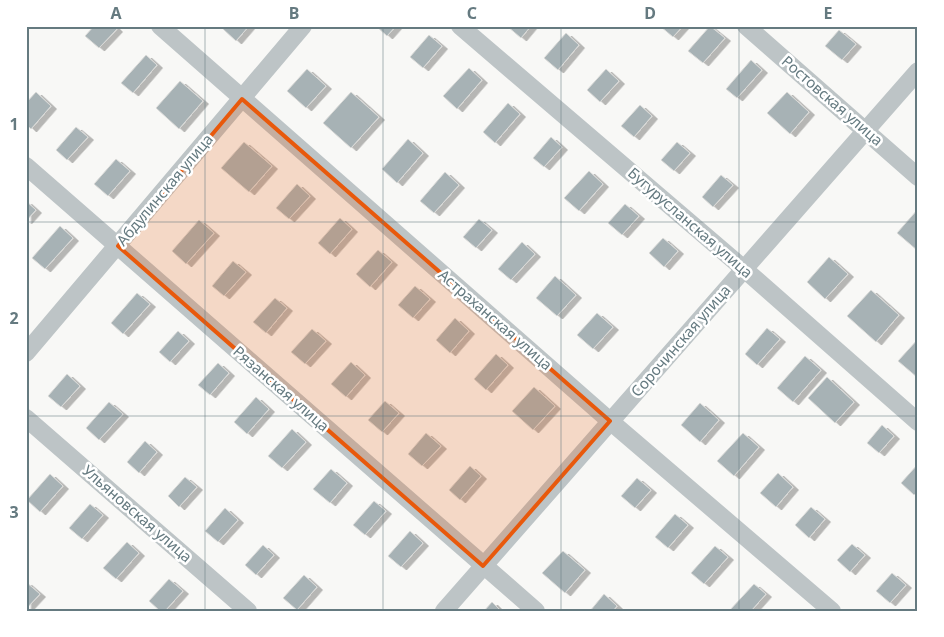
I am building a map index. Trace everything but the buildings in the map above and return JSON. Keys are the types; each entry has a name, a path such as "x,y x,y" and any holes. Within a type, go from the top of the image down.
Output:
{"street":[{"name":"Астраханская улица","path":"160,26 610,422 832,611"},
{"name":"Абдулинская улица","path":"26,353 302,26"},
{"name":"Бугурусланская улица","path":"460,26 918,422"},
{"name":"Ростовская улица","path":"746,26 918,176"},
{"name":"Сорочинская улица","path":"444,611 918,71"},
{"name":"Рязанская улица","path":"26,166 536,611"},
{"name":"Ульяновская улица","path":"26,418 248,611"}],"highlighted area":[{"path":"242,99 610,421 483,566 118,246"}]}
